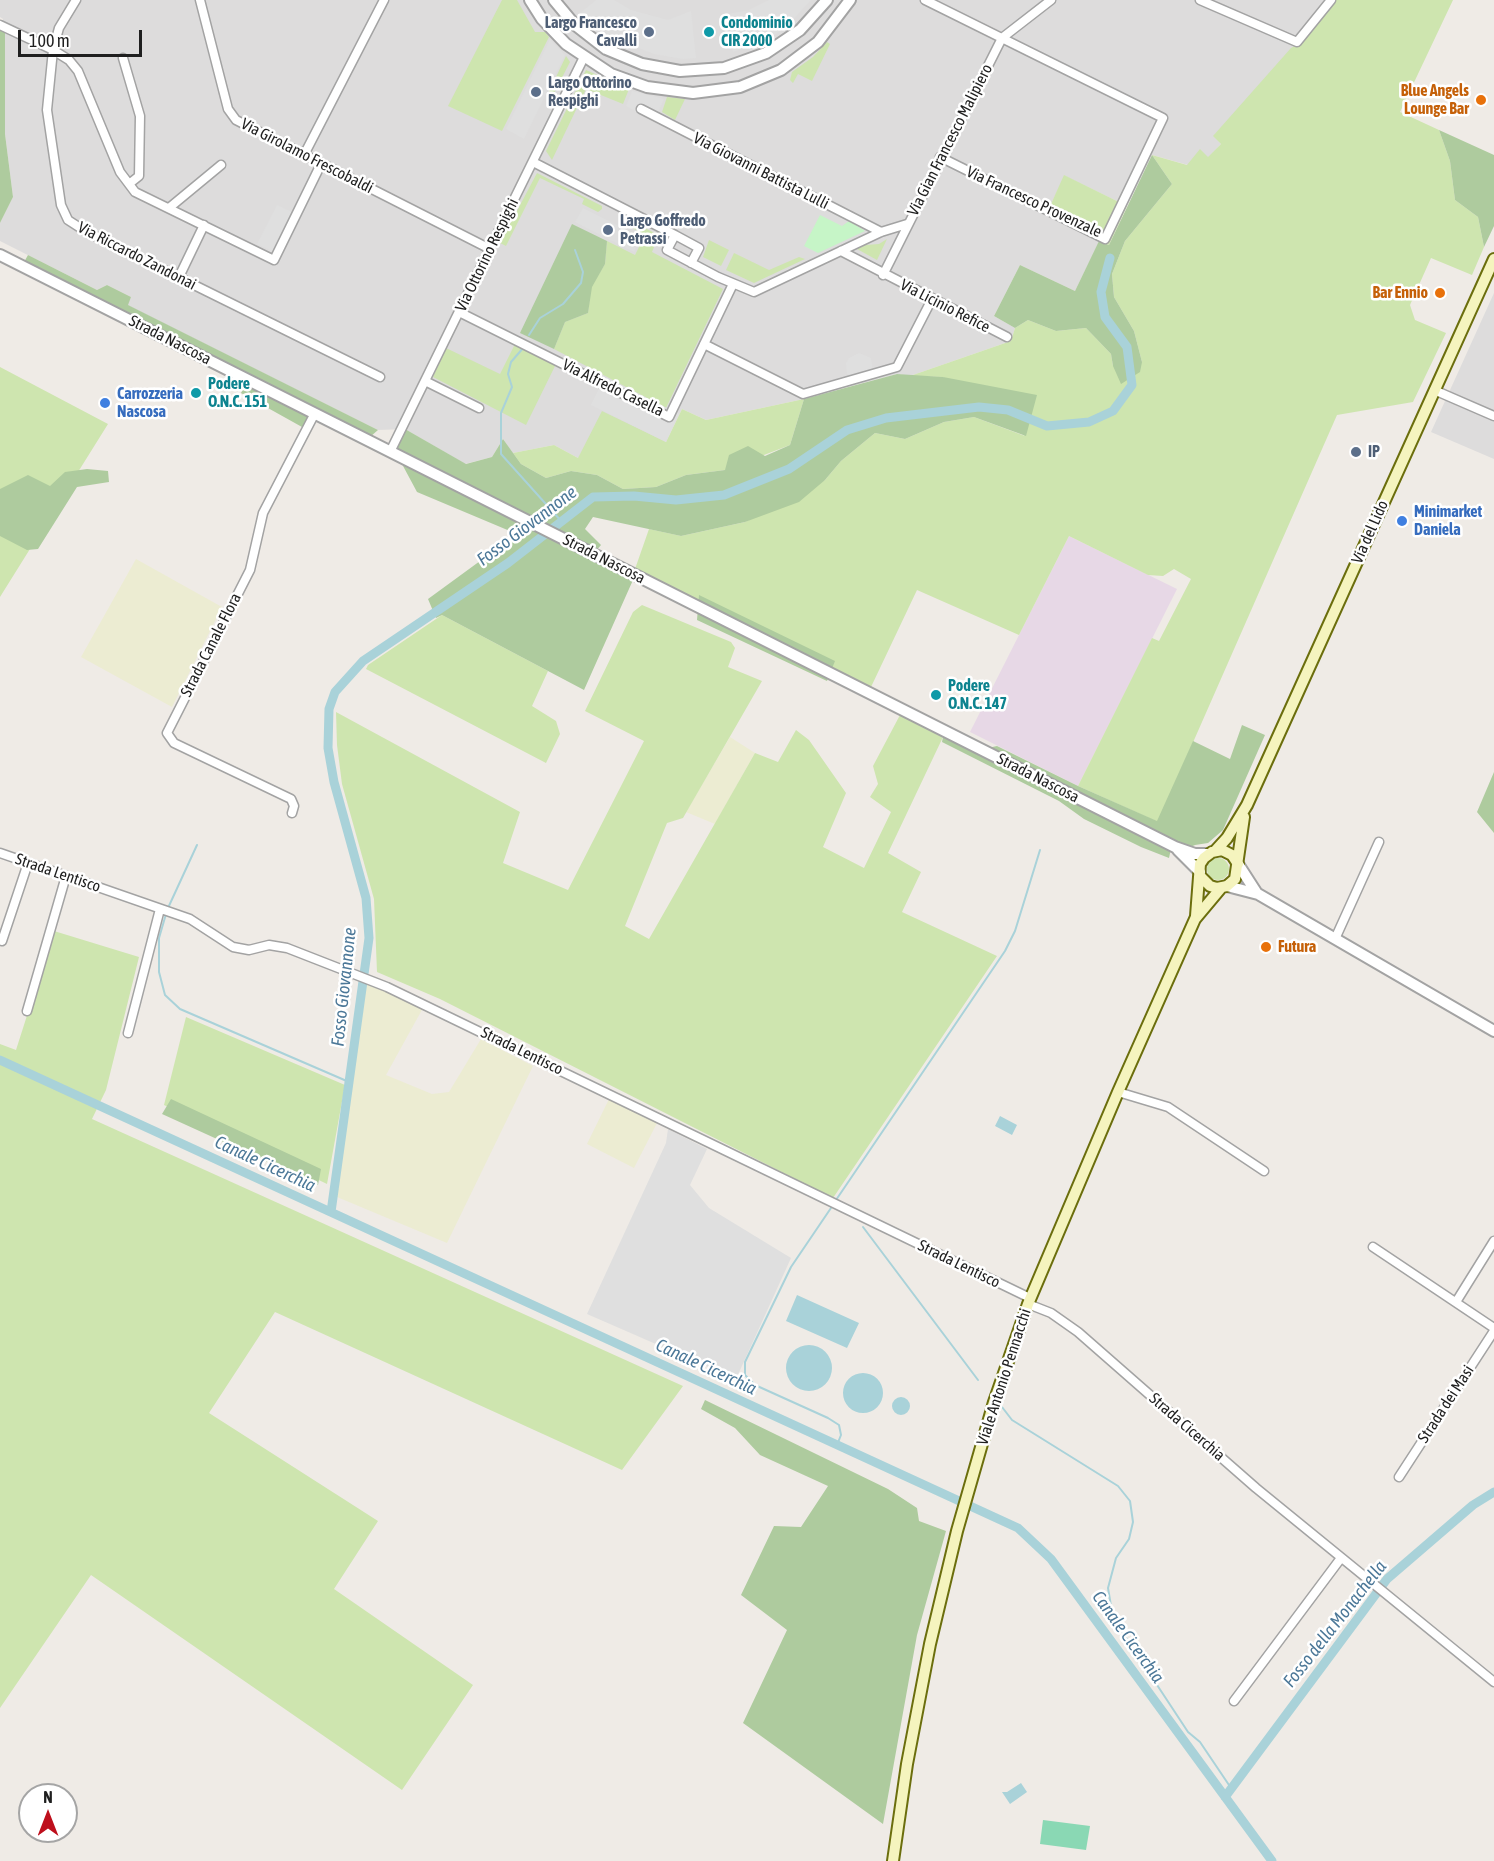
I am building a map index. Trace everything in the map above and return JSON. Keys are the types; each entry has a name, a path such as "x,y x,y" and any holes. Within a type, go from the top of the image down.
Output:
{"main road":[{"name":"Via del Lido","path":"1212,852 1227,838 1247,805 1434,390 1491,272 1494,258"},
{"name":"Via del Lido","path":"1238,864 1238,844 1247,805"},
{"path":"1212,852 1232,855 1238,864 1235,879 1224,887 1210,886 1201,874 1200,864 1212,852"},
{"name":"Viale Antonio Pennacchi","path":"893,1861 920,1692 969,1486 1029,1301 1195,919 1201,874"},
{"name":"Viale Antonio Pennacchi","path":"1195,919 1224,887"}],"street":[{"name":"Via Riccardo Zandonai","path":"76,0 59,28 49,78 48,131 61,206 68,220 380,377"},
{"name":"Via Girolamo Frescobaldi","path":"200,0 231,116 490,249"},
{"path":"304,155 384,0"},
{"path":"530,0 555,33 584,57 611,74 647,87 693,93 728,89 760,80 801,56 831,28 850,0"},
{"path":"554,0 589,38 622,56 653,67 680,71 724,68 755,58 785,43 827,0"},
{"path":"925,0 1002,38 1051,0"},
{"path":"1200,0 1297,42 1331,0"},
{"path":"0,25 53,50 69,60 78,71 120,172 135,192 274,260 321,164"},
{"name":"Via Gian Francesco Malipiero","path":"675,235 667,250 750,292 760,291 881,232 908,224 1002,38"},
{"name":"Via Francesco Provenzale","path":"940,157 1105,239 1164,118 1002,38"},
{"name":"Via Ottorino Respighi","path":"390,452 584,57"},
{"path":"123,58 141,116 139,176 129,184"},
{"path":"724,68 728,89"},
{"name":"Via Giovanni Battista Lulli","path":"641,109 881,232"},
{"path":"533,162 699,248 691,262"},
{"path":"170,208 221,165"},
{"name":"Via Licinio Refice","path":"883,275 908,224"},
{"path":"179,277 204,225"},
{"name":"Via Licinio Refice","path":"842,251 883,275 1007,337"},
{"name":"Strada Nascosa","path":"0,255 1175,848 1201,855 1212,852"},
{"name":"Via Alfredo Casella","path":"459,312 669,417 733,284"},
{"path":"704,344 803,394 897,368 932,299"},
{"path":"425,381 479,408"},
{"path":"1434,390 1494,416"},
{"name":"Strada Canale Flora","path":"292,813 294,806 291,799 174,743 167,733 250,570 263,513 315,413"},
{"path":"1335,939 1379,842"},
{"name":"Strada Nascosa","path":"1175,848 1201,874"},
{"name":"Strada Lentisco","path":"0,853 173,913 203,926 233,947 245,950 265,945 283,947 375,982 642,1108 1029,1301"},
{"path":"2,941 28,863"},
{"path":"1238,864 1258,894"},
{"path":"27,1011 66,876"},
{"path":"1224,887 1258,894 1494,1032"},
{"path":"128,1033 160,909"},
{"path":"1118,1092 1168,1107 1264,1171"},
{"path":"1456,1302 1494,1241"},
{"name":"Strada dei Masi","path":"1373,1247 1494,1329 1399,1477"},
{"name":"Strada Cicerchia","path":"1029,1301 1078,1332 1256,1488 1388,1598 1436,1633 1494,1682"},
{"path":"1234,1701 1341,1558"}],"shaded area":[{"path":"0,0 1336,0 1302,42 1214,136 1221,144 1208,158 1188,165 1152,155 1127,206 1065,176 1051,204 1105,230 1075,291 1020,265 994,316 1015,328 1011,341 910,376 897,374 804,399 706,420 682,409 666,442 578,458 554,445 513,453 503,439 492,457 465,464 405,429 378,430 127,305 131,297 107,285 97,290 0,241 0,223 13,197 5,134 5,33 0,30 3,19 0,17"},
{"name":"Largo Francesco Cavalli","path":"596,0 614,0 631,10 668,20 691,11 696,58 683,59 654,54 613,38 580,13"},
{"path":"769,0 811,0 789,24 769,39 733,52 727,14 749,10"},
{"name":"Largo Ottorino Respighi","path":"550,39 565,55 524,139 506,129"},
{"path":"632,91 664,99 654,121 626,106"},
{"path":"277,205 294,213 274,252 257,244"},
{"name":"Largo Goffredo Petrassi","path":"583,208 641,237 634,252 575,222"},
{"path":"1494,293 1494,459 1431,432"},
{"path":"859,353 871,358 873,372 852,378 847,374 846,363 849,358"},
{"path":"605,377 679,414 666,442 591,405"},
{"path":"1069,536 1177,589 1078,786 970,732"},
{"path":"668,1129 707,1149 690,1185 709,1208 791,1258 736,1379 587,1314 666,1143"}],"green space":[{"path":"502,0 517,0 535,32 545,32 549,37 502,131 448,106"},
{"path":"1336,0 1453,0 1400,112 1439,130 1450,161 1455,200 1478,217 1484,247 1472,275 1431,258 1410,305 1415,320 1446,333 1413,402 1337,415 1158,822 1078,786 1152,638 1159,641 1191,579 1174,569 1163,576 1148,575 1069,536 1019,635 917,590 871,687 635,569 649,529 681,536 745,522 825,480 841,461 875,433 905,439 944,422 974,417 1025,436 943,377 910,376 1011,341 1015,328 1028,320 1056,331 1086,328 1111,354 1113,366 1142,362 1134,331 1114,297 1112,274 1125,241 1172,184 1152,155 1187,165 1200,149 1208,157 1221,144 1213,136 1291,48 1302,42"},
{"path":"0,30 5,32 5,134 13,197 0,223"},
{"path":"827,42 830,44 812,81 798,74 793,83 790,80 792,72 813,57"},
{"path":"566,56 570,62 551,99 547,96"},
{"path":"586,70 629,89 623,104 586,89 552,160 546,151"},
{"path":"667,97 685,99 675,120 662,112"},
{"path":"1439,130 1494,155 1494,226 1484,247 1478,217 1455,200 1450,161"},
{"path":"1152,155 1172,184 1125,241 1112,274 1114,297 1134,331 1142,362 1140,372 1121,384 1113,366 1111,354 1086,328 1056,331 1028,320 1015,328 994,316 1020,265 1075,291 1099,241 1109,245"},
{"path":"537,173 602,206 602,209 598,212 582,204 584,199 540,178 506,246 500,243"},
{"path":"1064,175 1127,206 1109,245 1099,241 1104,230 1051,204"},
{"path":"820,215 842,226 849,221 865,231 818,253 804,246"},
{"path":"630,221 659,235 652,252 723,289 666,408 554,349 565,322 588,313 591,287 605,264 607,241 635,255 645,235 629,226"},
{"path":"572,224 607,241 605,264 592,287 588,313 565,322 554,349 520,333"},
{"path":"887,239 877,260 857,249 866,245 879,244"},
{"path":"709,240 729,250 721,266 703,257"},
{"path":"734,253 769,270 799,257 805,259 754,283 726,270"},
{"path":"28,255 97,290 107,285 131,297 128,305 378,430 370,437 321,413 302,427 241,393 248,378 23,264"},
{"path":"515,344 556,364 526,425 433,377 446,348 500,374"},
{"path":"0,367 108,424 0,597"},
{"path":"897,374 943,377 1037,395 1026,436 974,417 944,422 905,439 875,433 841,461 825,480 799,502 745,522 681,536 593,517 585,529 601,545 589,559 633,580 584,690 442,615 436,618 428,599 517,534 417,492 395,451 405,429 466,464 492,457 503,439 521,464 546,478 571,471 597,475 623,489 656,487 686,475 725,470 729,455 748,446 765,456 790,445 804,399"},
{"path":"804,399 790,445 725,470 686,475 656,487 623,489 597,475 571,471 546,478 521,464 513,453 554,445 578,458 602,411 666,442 682,409 706,420"},
{"path":"87,469 108,471 109,482 77,487 38,549 27,550 0,536 0,489 28,475 50,486 65,472"},
{"path":"136,559 222,607 172,707 81,657"},
{"path":"699,595 835,661 827,681 697,620"},
{"path":"642,605 731,642 735,648 728,667 762,681 683,818 667,823 625,926 649,939 755,753 778,762 796,730 809,740 846,793 823,847 864,868 891,812 870,797 878,784 873,766 900,715 943,737 888,853 921,872 902,912 997,956 833,1198 440,999 377,972 374,899 342,784 336,712 520,812 503,863 568,890 644,741 585,711 633,612"},
{"path":"442,615 548,671 532,706 556,721 560,734 546,763 366,669 368,665"},
{"path":"1242,725 1265,735 1223,830 1208,843 1186,849 1172,844 1169,858 1084,819 1059,801 942,742 943,737 974,751 997,746 1078,786 1157,821 1193,741 1230,759"},
{"path":"730,737 755,753 715,824 686,812"},
{"path":"1494,772 1494,833 1477,812"},
{"path":"1218,858 1226,861 1229,869 1226,877 1218,880 1210,877 1207,869 1210,861"},
{"path":"54,931 139,957 106,1090 92,1119 683,1386 622,1470 275,1312 209,1413 378,1521 334,1589 473,1685 402,1790 91,1575 0,1708 0,1044 16,1050"},
{"path":"365,982 423,1008 386,1075 432,1094 449,1092 481,1039 533,1066 447,1243 337,1197"},
{"path":"186,1017 345,1085 327,1184 164,1105"},
{"path":"171,1099 321,1169 318,1185 162,1114"},
{"path":"609,1099 657,1123 634,1168 587,1144"},
{"path":"705,1400 888,1489 917,1508 919,1521 946,1531 917,1635 883,1824 743,1723 787,1630 741,1595 774,1526 801,1527 828,1486 760,1455 735,1428 701,1409"},
{"path":"1043,1820 1090,1826 1086,1850 1040,1844"}],"water":[{"path":"1000,1116 1017,1125 1012,1135 995,1126"},
{"path":"797,1295 859,1323 847,1348 786,1321"},
{"path":"809,1345 825,1352 832,1368 825,1384 809,1391 793,1384 786,1368 793,1352"},
{"path":"863,1373 877,1379 883,1393 877,1407 863,1413 849,1407 843,1393 849,1379"},
{"path":"897,1397 905,1397 910,1402 908,1413 897,1415 892,1410 892,1402"},
{"path":"1021,1783 1027,1792 1010,1804 1002,1792 1007,1792"}],"waterway":[{"path":"529,335 540,318 563,304 581,283 583,272 575,250"},
{"name":"Fosso Giovannone","path":"331,1212 369,938 366,898 334,782 328,748 329,709 335,692 363,661 508,563 593,497 634,496 676,500 724,495 789,469 847,430 886,418 979,407 1008,410 1047,426 1089,422 1113,411 1132,385 1127,347 1105,317 1101,292 1110,258"},
{"path":"524,347 511,362 508,374 512,387 501,413 501,454 562,522"},
{"path":"168,908 197,845"},
{"path":"836,1200 1005,951 1015,931 1040,850"},
{"path":"166,914 159,938 159,972 165,995 180,1009 349,1082"},
{"name":"Canale Cicerchia","path":"0,1060 1018,1528 1051,1559 1272,1861"},
{"path":"833,1205 791,1267 745,1362 745,1375 755,1385 839,1425 841,1435 837,1445"},
{"path":"863,1227 978,1380"},
{"path":"1002,1407 1012,1420 1118,1486 1130,1501 1133,1522 1129,1539 1116,1558 1108,1588 1113,1618 1188,1732 1200,1742 1231,1788"},
{"name":"Fosso della Monachella","path":"1225,1797 1387,1579 1473,1505 1494,1492"}],"place":[{"name":"Largo Francesco Cavalli","path":"649,32"},
{"name":"Condominio CIR 2000","path":"709,32"},
{"name":"Largo Ottorino Respighi","path":"536,92"},
{"name":"Blue Angels Lounge Bar","path":"1481,100"},
{"name":"Largo Goffredo Petrassi","path":"608,230"},
{"name":"Bar Ennio","path":"1440,293"},
{"name":"Podere O.N.C. 151","path":"196,393"},
{"name":"Carrozzeria Nascosa","path":"105,403"},
{"name":"IP","path":"1356,452"},
{"name":"Minimarket Daniela","path":"1402,521"},
{"name":"Podere O.N.C. 147","path":"936,695"},
{"name":"Futura","path":"1266,947"}]}
